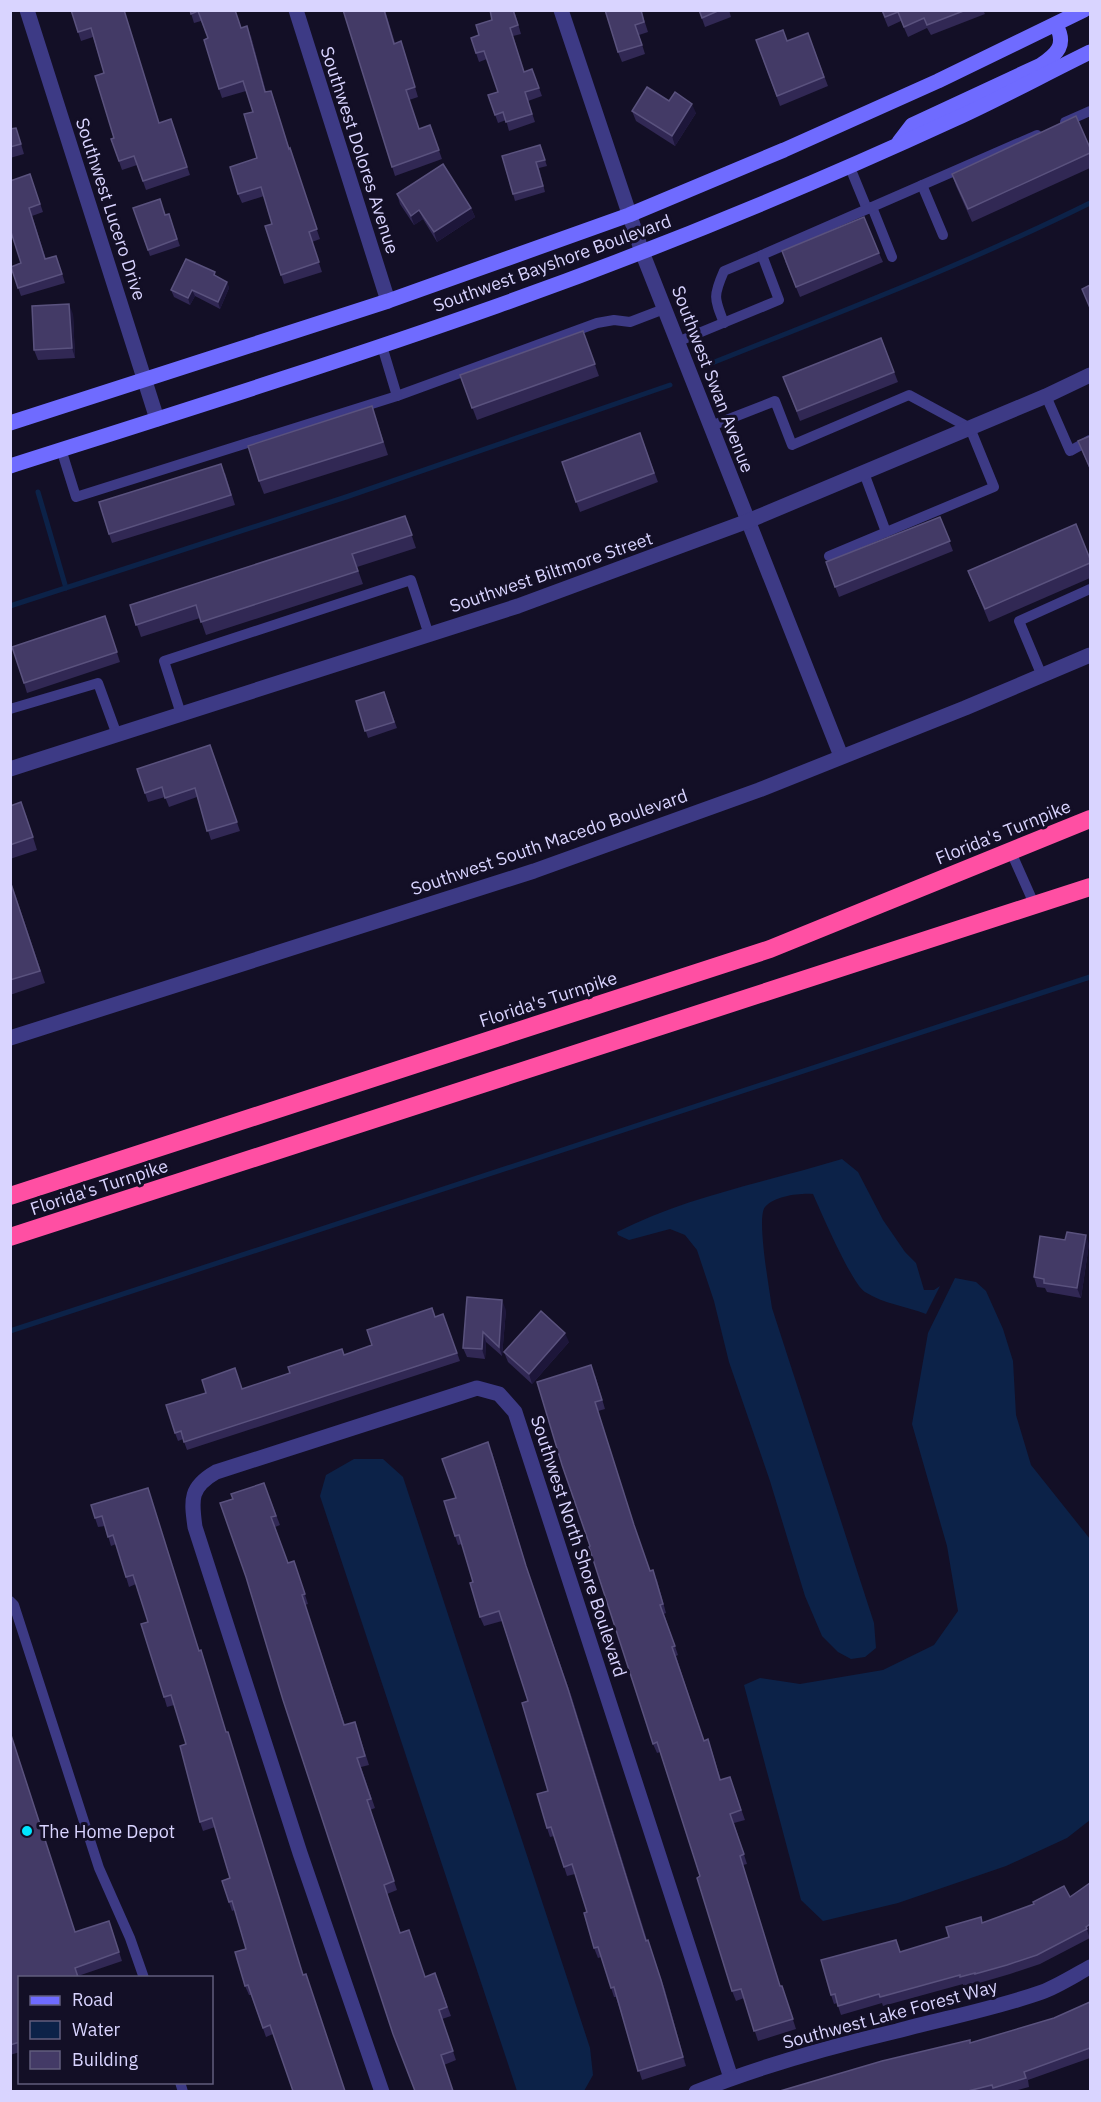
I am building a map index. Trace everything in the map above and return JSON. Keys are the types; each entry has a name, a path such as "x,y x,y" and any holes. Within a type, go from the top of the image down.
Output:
{"highway":[{"name":"Florida's Turnpike","path":"10,1196 771,949 1090,819"},
{"name":"Florida's Turnpike","path":"10,1237 1090,887"}],"main road":[{"name":"Southwest Bayshore Boulevard","path":"10,423 388,301 629,215 918,91 1084,10"},
{"path":"897,144 912,125 1041,65 1060,45 1061,33 1056,25"},
{"name":"Southwest Bayshore Boulevard","path":"10,466 382,345 642,252 956,119 1090,52"}],"street":[{"name":"Southwest Lucero Drive","path":"27,10 157,419"},
{"name":"Southwest Dolores Avenue","path":"296,10 388,301"},
{"name":"Southwest Swan Avenue","path":"561,10 642,252 841,756"},
{"name":"Southwest Biltmore Street","path":"10,769 518,606 748,521 1046,396 1090,375"},
{"name":"Southwest South Macedo Boulevard","path":"10,1038 534,871 759,790 1090,655"},
{"name":"Southwest North Shore Boulevard","path":"382,2091 256,1718 195,1527 191,1502 202,1480 216,1472 477,1388 499,1394 515,1412 731,2078"},
{"name":"Southwest Lake Forest Way","path":"696,2091 731,2078 896,2031 976,2013 1044,1991 1090,1967"}],"lane":[{"path":"724,323 716,303 715,292 724,271 1090,111"},
{"path":"849,165 892,257"},
{"path":"922,185 943,235"},
{"path":"678,342 779,300 762,255"},
{"path":"61,449 76,497 397,396 597,323 614,320 630,322 664,309"},
{"path":"382,345 397,396"},
{"path":"711,426 775,401 792,445 909,395 970,428 994,487 829,556"},
{"path":"1046,396 1070,451 1090,440"},
{"path":"864,473 886,532"},
{"path":"182,714 164,661 411,580 429,635"},
{"path":"1042,676 1019,621 1090,589"},
{"path":"10,709 98,683 117,735"},
{"path":"1011,852 1035,906"},
{"path":"10,1601 14,1605 99,1868 130,1938 144,1976"}],"water":[{"path":"842,1159 858,1172 883,1220 905,1252 916,1263 924,1290 934,1290 940,1286 926,1314 872,1296 859,1286 853,1276 813,1194 781,1198 765,1207 762,1225 772,1308 874,1623 876,1648 865,1657 851,1659 838,1652 822,1636 805,1596 770,1481 729,1362 714,1301 697,1250 685,1235 670,1229 629,1240 618,1235 617,1232 644,1219 699,1199"},
{"path":"955,1278 976,1282 986,1291 1003,1329 1013,1361 1016,1415 1031,1465 1090,1539 1090,1820 1067,1838 1006,1866 898,1903 823,1921 801,1900 744,1685 760,1678 800,1684 883,1670 934,1645 958,1611 947,1546 912,1424 928,1333"},
{"path":"354,1459 383,1459 403,1477 590,2048 593,2075 584,2091 517,2091 320,1496 326,1475"}],"building":[{"path":"71,10 124,10 159,123 171,119 187,167 143,181 134,156 119,161 95,76 104,73 91,28 78,32"},
{"path":"190,10 235,10 241,28 247,26 265,92 271,91 317,229 309,232 319,262 281,275 265,226 272,224 261,187 238,194 230,167 257,158 244,114 253,112 243,81 219,89 204,40 208,38 198,11 191,14"},
{"path":"343,10 384,10 394,44 401,41 415,87 406,90 419,129 430,125 439,150 392,167"},
{"path":"490,10 513,10 518,25 510,28 524,72 532,69 539,88 525,92 532,114 506,122 503,112 495,115 488,95 498,92 484,51 476,53 471,38 479,35 476,25 492,20"},
{"path":"605,10 641,10 644,22 635,25 642,45 618,52"},
{"path":"699,10 720,10 702,18"},
{"path":"882,10 966,10 927,25 924,18 904,27 898,12 885,17"},
{"path":"783,30 787,41 808,33 824,77 777,96 756,40"},
{"path":"647,87 669,101 675,92 692,104 672,136 632,111"},
{"path":"1076,116 1090,153 968,209 952,174"},
{"path":"16,128 21,144 10,147 10,129"},
{"path":"540,145 545,160 536,162 543,186 513,194 502,156"},
{"path":"443,164 471,208 434,232 419,210 411,216 397,194"},
{"path":"30,174 40,204 29,208 45,259 56,256 62,274 18,288 11,267 21,263 10,229 10,181"},
{"path":"160,199 165,215 169,214 177,239 148,250 133,208"},
{"path":"864,217 879,253 796,287 782,251"},
{"path":"186,259 215,272 214,275 227,282 218,302 192,290 188,298 171,290"},
{"path":"1090,285 1090,308 1082,289"},
{"path":"69,304 72,348 34,350 32,306"},
{"path":"583,331 595,364 472,408 460,375"},
{"path":"881,338 894,372 797,411 783,377"},
{"path":"372,406 383,442 259,481 248,446"},
{"path":"640,433 654,473 576,502 562,462"},
{"path":"1090,436 1090,468 1078,441"},
{"path":"221,464 231,495 109,534 99,502"},
{"path":"405,516 412,535 352,554 358,571 201,622 196,605 136,625 130,605"},
{"path":"940,517 950,541 835,587 826,562"},
{"path":"1076,524 1090,563 985,609 968,571"},
{"path":"105,616 117,652 24,683 12,647"},
{"path":"384,692 394,722 365,731 356,701"},
{"path":"210,745 237,822 207,831 195,788 165,798 162,787 145,793 137,769"},
{"path":"21,802 33,837 10,845 10,806"},
{"path":"10,881 40,971 10,980"},
{"path":"1067,1232 1086,1235 1077,1288 1044,1283 1044,1279 1034,1277 1040,1236 1065,1240"},
{"path":"467,1297 502,1300 499,1347 483,1332 482,1349 463,1348"},
{"path":"432,1308 435,1317 443,1314 457,1353 184,1442 181,1431 175,1433 166,1405 206,1393 202,1380 235,1368 242,1389 290,1373 288,1367 342,1349 344,1355 372,1345 367,1330"},
{"path":"541,1311 565,1333 529,1374 504,1352"},
{"path":"591,1365 602,1400 595,1402 634,1525 650,1571 653,1570 663,1604 660,1605 675,1646 672,1647 704,1741 708,1739 720,1780 730,1777 741,1810 730,1814 744,1854 740,1856 780,1986 782,1986 793,2019 754,2031 741,1989 732,1991 697,1878 700,1876 657,1742 653,1744 537,1382"},
{"path":"488,1442 646,1941 648,1940 661,1980 683,2057 638,2071 614,1987 611,1988 598,1947 594,1948 584,1913 587,1912 572,1864 564,1867 551,1827 547,1828 537,1794 548,1791 522,1703 528,1701 499,1611 480,1617 470,1583 473,1582 459,1535 455,1536 444,1501 456,1498 442,1459"},
{"path":"264,1483 276,1516 271,1517 288,1563 294,1561 305,1594 302,1595 344,1725 355,1722 365,1756 357,1758 371,1799 367,1800 394,1881 384,1885 400,1933 409,1930 425,1977 435,1973 447,2007 439,2010 453,2051 441,2055 453,2091 415,2091 393,2034 220,1503 233,1499 231,1494"},
{"path":"148,1488 199,1651 201,1650 226,1732 228,1732 303,1975 306,1974 345,2091 293,2091 270,2025 263,2028 248,1985 245,1986 235,1952 246,1949 232,1901 229,1902 222,1881 230,1878 212,1818 200,1822 180,1746 186,1744 171,1695 164,1697 141,1624 148,1622 133,1575 126,1577 113,1535 108,1537 102,1516 95,1518 91,1505"},
{"name":"The Home Depot","path":"10,1732 75,1932 109,1921 119,1952 75,1968 78,1976 18,1976 18,2043 10,2045"},
{"path":"1090,1883 1090,1924 1086,1927 1087,1929 1037,1955 975,1974 960,1977 960,1975 838,2006 835,1994 831,1995 821,1960 896,1940 900,1952 949,1937 946,1927 981,1917 982,1923 1034,1904 1033,1902 1064,1886 1070,1897"},
{"path":"1090,2002 1090,2048 1024,2072 1026,2078 993,2088 992,2085 968,2091 780,2091 882,2061 970,2040 970,2043 1054,2018"}],"waterway":[{"path":"707,365 949,268 1090,203"},
{"path":"10,606 346,497 670,385"},
{"path":"38,492 66,588"},
{"path":"10,1331 1090,977"}],"place":[{"name":"The Home Depot","path":"27,1831"}]}
